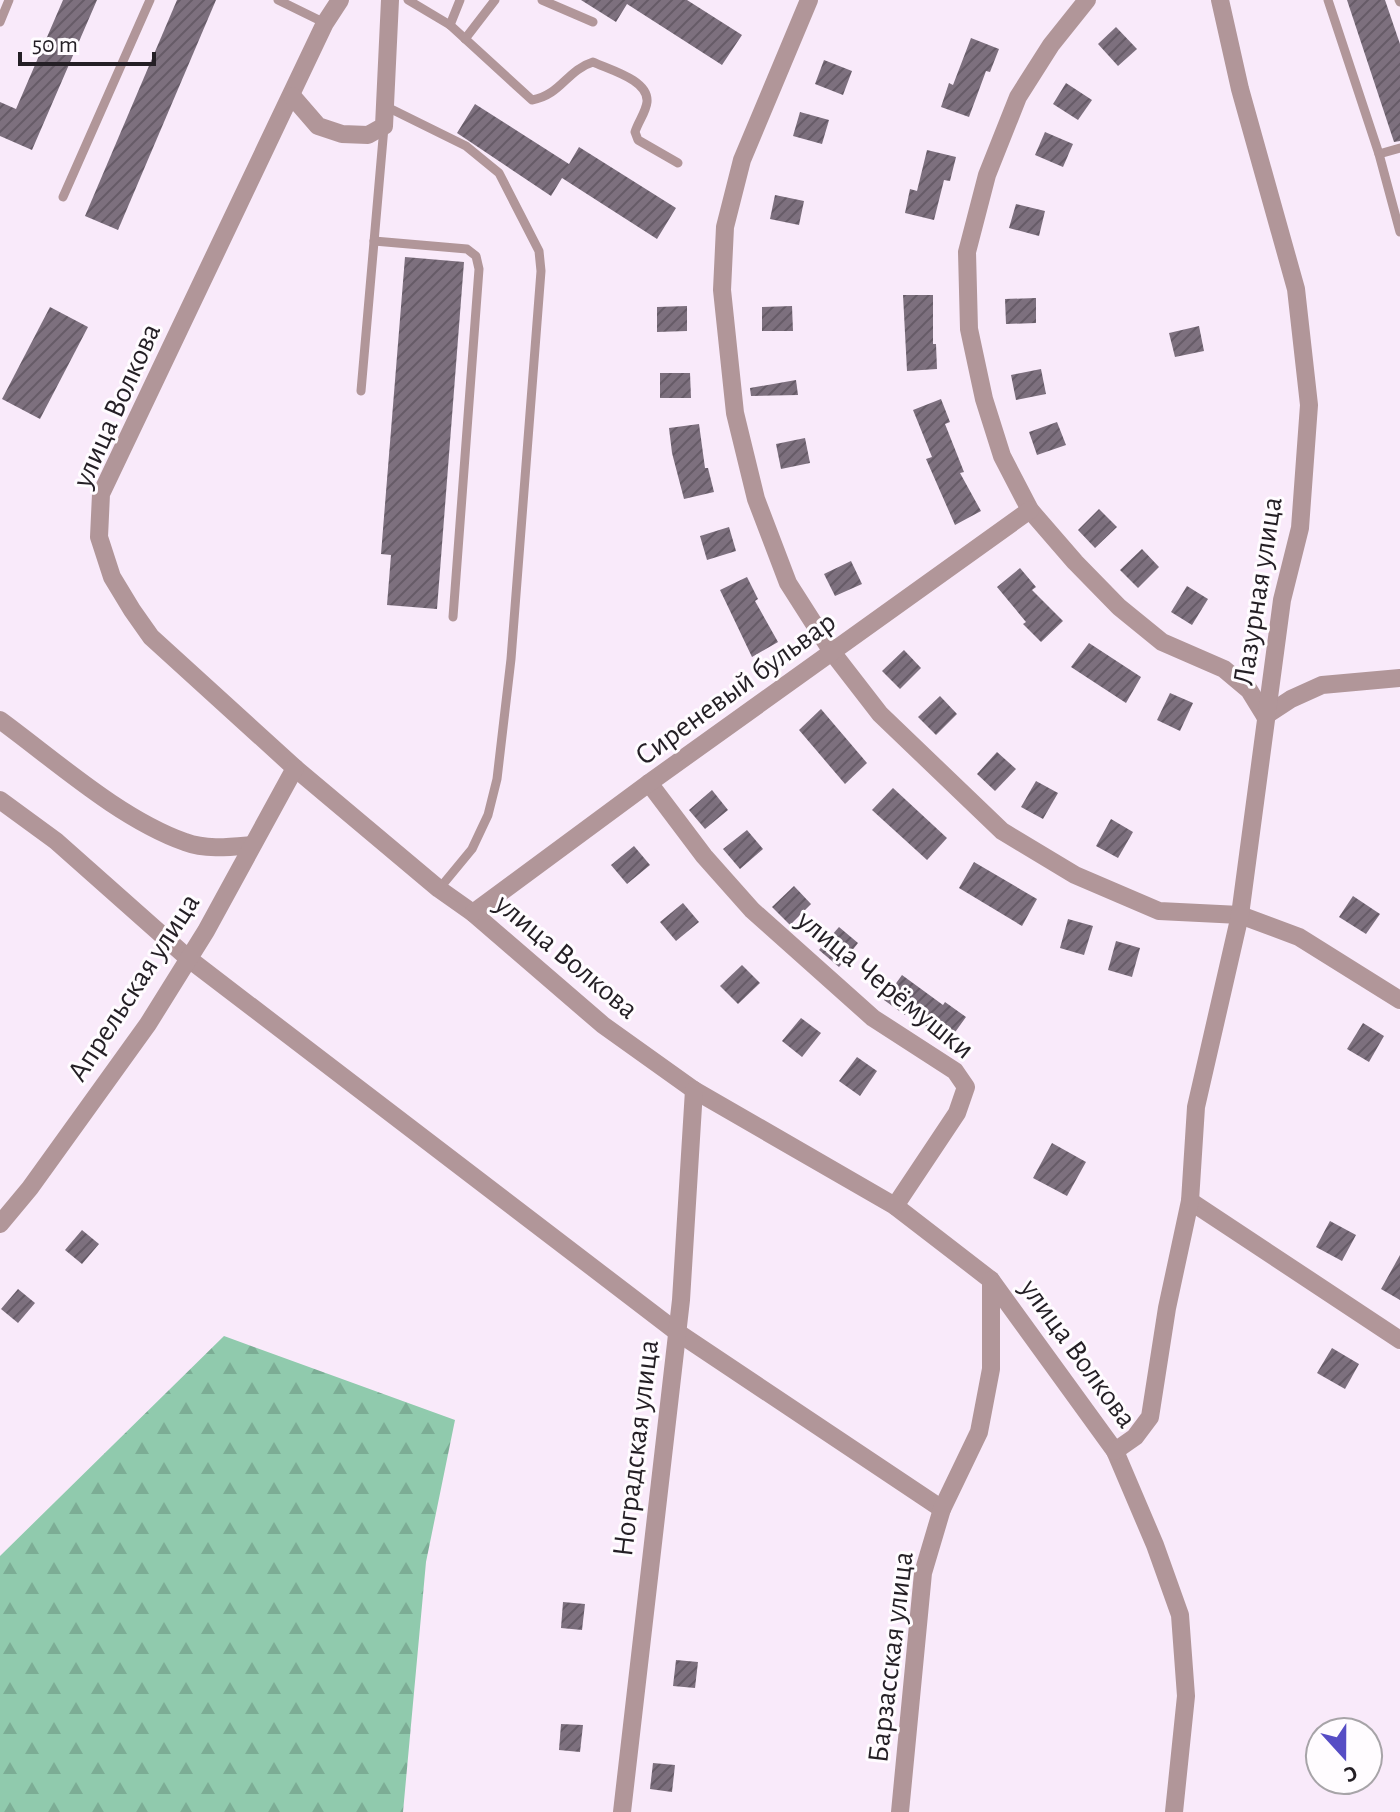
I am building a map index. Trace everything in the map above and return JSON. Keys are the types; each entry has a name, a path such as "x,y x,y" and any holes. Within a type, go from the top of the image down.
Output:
{"street":[{"name":"улица Волкова","path":"340,0 325,23 101,494 99,537 112,577 151,637 295,768 439,889 473,913 603,1025 694,1090 895,1206 991,1280 1115,1451 1155,1545 1180,1615 1186,1696 1174,1812"},
{"path":"292,96 318,126 342,134 368,135 384,126 390,0"},
{"path":"809,0 742,160 725,227 722,290 735,413 756,499 788,583 832,652 880,714 1002,831 1075,875 1159,911 1240,915 1299,937 1400,1000"},
{"name":"Лазурная улица","path":"1087,0 1051,45 1018,97 987,175 967,252 969,329 984,399 1002,456 1030,510 1075,562 1119,607 1162,642 1224,669 1249,690 1265,716"},
{"name":"Лазурная улица","path":"1220,0 1240,89 1296,289 1309,405 1300,528 1282,600 1265,716"},
{"name":"Сиреневый бульвар","path":"473,913 1030,510"},
{"path":"1115,1451 1135,1437 1150,1417 1167,1308 1190,1201 1196,1107 1240,915 1265,716 1291,699 1322,685 1400,678"},
{"path":"0,720 135,819 186,843 217,848 252,845"},
{"name":"Апрельская улица","path":"0,1224 30,1188 148,1024 189,959 295,768"},
{"name":"улица Черёмушки","path":"649,783 704,856 752,910 873,1018 955,1071 966,1087 957,1113 895,1206"},
{"path":"0,800 56,841 189,959 677,1332 942,1509"},
{"name":"Ноградская улица","path":"622,1812 677,1332 694,1090"},
{"path":"1190,1201 1400,1340"},
{"name":"Барзасская улица","path":"900,1812 923,1573 942,1509 979,1432 991,1369 991,1280"}],"lane":[{"path":"0,22 9,0"},
{"path":"63,197 150,0"},
{"path":"278,0 325,23"},
{"path":"408,0 450,25 532,100 547,97 580,66 593,62 637,83 646,92 647,104 635,132 638,140 678,163"},
{"path":"450,25 460,0"},
{"path":"465,39 495,0"},
{"path":"542,0 593,22"},
{"path":"1328,0 1379,154 1400,232"},
{"path":"387,107 466,146 499,173 539,251 541,271 511,659 497,779 488,815 472,849 439,889"},
{"path":"361,391 384,126"},
{"path":"1379,154 1400,148"},
{"path":"374,241 467,249 476,256 479,269 453,617"}],"green space":[{"path":"224,1336 455,1420 426,1562 403,1812 0,1812 0,1556"}],"building":[{"path":"63,0 97,0 32,150 0,136 0,102 16,109"},
{"path":"177,0 216,0 118,230 85,216"},
{"path":"581,0 687,0 742,35 722,65 627,4 616,22"},
{"path":"1347,0 1385,0 1400,44 1400,141 1394,142"},
{"path":"1116,27 1137,49 1118,66 1098,44"},
{"path":"971,38 999,49 990,72 986,71 969,117 941,107"},
{"path":"824,60 852,71 843,95 815,84"},
{"path":"1066,83 1092,100 1078,120 1053,104"},
{"path":"475,104 569,164 579,147 676,208 657,239 562,178 551,196 457,133"},
{"path":"800,112 829,120 822,144 793,136"},
{"path":"1045,132 1073,144 1063,167 1035,155"},
{"path":"927,150 956,157 950,181 944,180 934,220 905,213 910,189 917,191"},
{"path":"775,195 804,201 799,225 770,219"},
{"path":"1016,204 1045,211 1039,236 1009,228"},
{"path":"405,257 464,262 437,609 387,605 391,555 381,554"},
{"path":"903,295 933,295 933,344 936,344 937,369 907,371"},
{"path":"1036,298 1036,323 1006,324 1005,299"},
{"path":"687,306 687,331 657,332 657,307"},
{"path":"792,306 793,331 762,331 762,307"},
{"path":"50,307 88,327 40,419 2,399"},
{"path":"1199,326 1204,351 1175,357 1169,333"},
{"path":"1041,369 1046,394 1016,400 1011,375"},
{"path":"660,373 690,373 691,398 660,398"},
{"path":"796,380 798,395 751,396 750,388"},
{"path":"941,399 950,422 945,424 964,472 960,473 981,511 955,525 926,459 932,457 913,410"},
{"path":"1057,422 1066,445 1037,455 1029,432"},
{"path":"699,424 705,468 708,468 714,492 684,499 669,428"},
{"path":"805,438 810,463 781,469 776,444"},
{"path":"1099,509 1117,527 1095,548 1078,530"},
{"path":"729,527 736,551 707,560 700,536"},
{"path":"1142,549 1159,567 1138,588 1120,570"},
{"path":"851,561 862,584 835,596 824,574"},
{"path":"1020,568 1036,587 1032,590 1063,621 1041,642 1023,624 1026,622 997,587"},
{"path":"747,577 758,599 755,601 778,642 752,657 720,590"},
{"path":"1187,586 1208,599 1192,625 1171,612"},
{"path":"1089,643 1141,677 1126,703 1071,667"},
{"path":"904,650 921,668 900,689 882,671"},
{"path":"1170,693 1193,703 1180,731 1157,720"},
{"path":"940,696 957,714 936,735 918,717"},
{"path":"821,709 867,763 845,784 799,730"},
{"path":"997,752 1016,769 995,791 977,774"},
{"path":"1036,781 1058,793 1043,819 1021,807"},
{"path":"893,788 947,838 927,860 872,810"},
{"path":"712,790 728,810 705,829 689,810"},
{"path":"1111,819 1133,832 1118,858 1096,846"},
{"path":"747,830 763,849 740,869 723,849"},
{"path":"634,846 650,865 627,884 611,865"},
{"path":"974,862 1037,899 1022,926 959,888"},
{"path":"794,886 811,904 790,925 772,907"},
{"path":"1353,896 1380,914 1366,934 1339,917"},
{"path":"683,903 699,922 676,941 660,922"},
{"path":"1068,919 1093,926 1084,955 1060,948"},
{"path":"839,927 858,943 839,967 819,950"},
{"path":"1116,941 1140,948 1132,977 1108,970"},
{"path":"742,965 760,983 738,1004 720,986"},
{"path":"902,975 943,1005 945,1002 966,1017 948,1042 884,1000"},
{"path":"801,1018 821,1033 802,1057 782,1041"},
{"path":"1363,1023 1384,1036 1369,1062 1347,1049"},
{"path":"857,1057 877,1071 860,1096 839,1081"},
{"path":"1052,1143 1086,1162 1067,1196 1033,1178"},
{"path":"1330,1221 1356,1235 1342,1261 1316,1247"},
{"path":"82,1230 99,1244 82,1264 65,1250"},
{"path":"1400,1255 1400,1300 1381,1289"},
{"path":"18,1289 35,1303 18,1323 1,1309"},
{"path":"1332,1348 1359,1364 1345,1389 1317,1373"},
{"path":"563,1602 585,1604 582,1630 561,1628"},
{"path":"676,1660 698,1662 695,1688 673,1686"},
{"path":"561,1724 583,1725 580,1752 559,1750"},
{"path":"653,1763 675,1765 672,1792 650,1789"}]}
